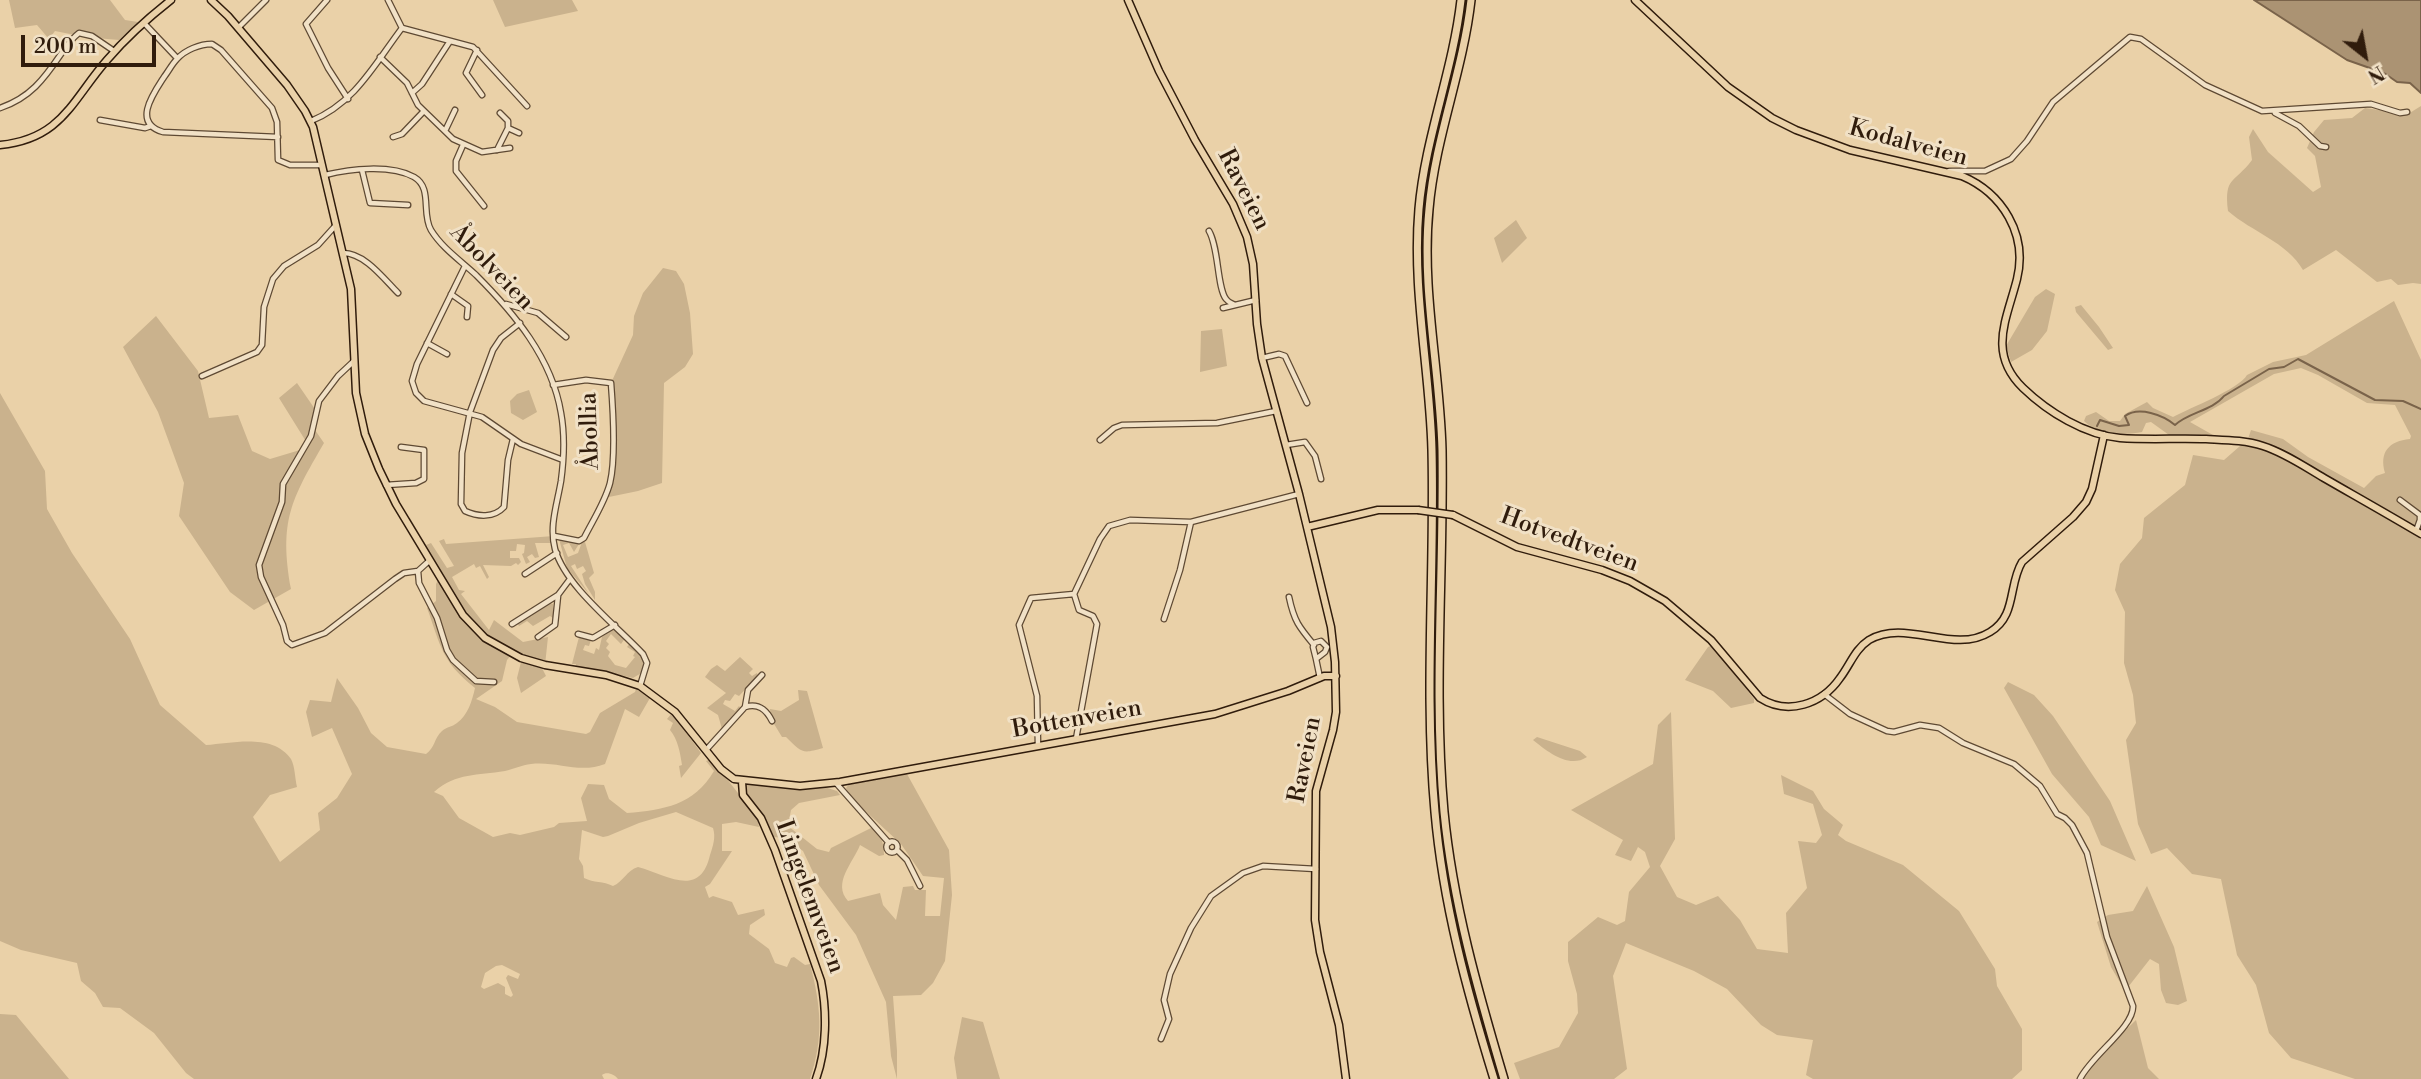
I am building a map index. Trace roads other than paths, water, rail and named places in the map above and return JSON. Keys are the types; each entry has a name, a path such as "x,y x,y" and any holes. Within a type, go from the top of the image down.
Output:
{"highway":[{"path":"1461,0 1451,64 1423,177 1417,234 1432,453 1432,763 1437,836 1449,911 1471,1003 1494,1079"},
{"path":"1471,0 1460,67 1435,170 1426,243 1441,415 1441,762 1447,835 1458,909 1504,1079"}],"main road":[{"name":"Lingelemveien","path":"211,0 293,93 311,121 353,299 359,411 386,485 429,561 475,629 496,646 537,663 606,675 638,685 673,710 725,773 742,782 743,794 761,818 775,850 821,981 825,1021 816,1079"},
{"name":"Raveien","path":"1128,0 1159,71 1243,225 1252,256 1262,358 1331,627 1336,676 1335,725 1316,791 1317,937 1339,1025 1346,1079"},
{"name":"Kodalveien","path":"1635,0 1728,87 1772,118 1807,135 1850,150 1948,172 1970,180 1990,193 2006,211 2015,231 2019,250 2018,271 2001,338 2004,356 2010,371 2025,390 2052,410 2082,427 2104,435 2231,440 2266,447 2418,533"},
{"path":"0,145 29,138 58,121 71,109 114,51 170,1"},
{"name":"Hotvedtveien","path":"1307,527 1370,512 1418,510 1453,515 1517,547 1602,570 1665,601 1711,640 1755,693 1771,705 1797,707 1825,694 1837,682 1860,648 1875,637 1898,633 1964,640 1984,636 1994,629 2010,608 2022,562 2079,511 2089,497 2104,435"},
{"name":"Bottenveien","path":"742,782 800,786 836,783 1228,711 1320,678 1336,676"}],"street":[{"path":"238,28 266,0"},
{"path":"327,0 306,24 328,68 348,99"},
{"path":"388,0 402,28 477,50 527,106"},
{"path":"144,23 177,58"},
{"path":"311,121 348,99 402,28"},
{"path":"0,108 14,103 35,89 70,41 79,33 92,36 114,51"},
{"path":"1948,172 1985,171 2011,159 2027,141 2053,102 2130,37 2141,39 2205,85 2262,111 2371,104 2399,113 2407,112"},
{"path":"412,93 422,84 450,41"},
{"path":"278,137 163,132 151,126 146,116 147,106 177,58 208,43 217,47 272,108 277,122 278,137 278,160 290,165 323,165"},
{"path":"477,50 466,73 482,95"},
{"path":"380,57 407,83 413,99 424,111 463,145 482,152 510,148"},
{"path":"445,131 455,110"},
{"path":"393,137 402,134 424,111"},
{"path":"2274,112 2299,126 2320,146 2326,147"},
{"path":"497,150 508,128 508,121 500,113"},
{"path":"100,120 145,128 151,126"},
{"path":"508,128 519,133"},
{"path":"463,145 456,161 456,171 484,206"},
{"path":"362,170 370,203 408,205"},
{"name":"Åbolveien","path":"325,175 362,170 401,173 419,181 424,188 429,225 437,238 505,304 520,323 553,385 561,412 564,460 552,518 557,553 570,579 643,654 647,663 638,685"},
{"path":"202,376 257,352 262,345 264,307 272,279 284,266 318,245 336,225"},
{"path":"1209,231 1224,297 1229,303 1236,305"},
{"path":"343,253 365,262 398,293"},
{"path":"466,266 426,343 414,373 412,381 416,393 430,404 470,412 488,420 513,439 537,452 564,460"},
{"path":"451,294 468,306 467,317"},
{"path":"1223,308 1256,300"},
{"path":"505,304 538,313 566,337"},
{"path":"513,439 507,470 505,507 492,515 465,511 461,504 462,453 470,412 493,350 501,338 520,323"},
{"path":"426,343 447,354"},
{"path":"1262,358 1279,354 1285,356 1307,402"},
{"path":"355,360 346,366 319,401 311,436 284,484 282,502 262,556 260,572 283,625 287,641 292,645 325,633 395,579 404,573 418,571 429,561"},
{"name":"Åbollia","path":"553,385 586,380 611,383 613,410 611,481 602,503 584,538 579,541 554,536"},
{"path":"1100,440 1122,425 1217,423 1276,411"},
{"path":"1286,445 1306,442 1315,456 1321,479"},
{"path":"386,485 416,483 424,479 424,450 401,447"},
{"path":"1076,740 1097,624 1093,615 1079,610 1074,594 1109,526 1130,520 1191,522 1299,495"},
{"path":"2400,500 2420,515 2418,533"},
{"path":"1164,619 1180,570 1191,522"},
{"path":"525,575 557,553"},
{"path":"418,571 419,583 437,618 453,660 476,681 494,682"},
{"path":"512,624 558,595 570,579"},
{"path":"1038,746 1037,696 1019,625 1031,598 1074,594"},
{"path":"538,637 555,625 558,595"},
{"path":"1289,597 1296,623 1314,645 1320,678"},
{"path":"578,634 593,638 615,625"},
{"path":"1314,645 1321,641 1326,647 1325,652 1316,660"},
{"path":"745,707 748,690 762,675"},
{"path":"1825,694 1850,714 1880,729 1894,732 1930,726 1939,728 1954,739 2014,764 2040,786 2057,814 2072,825 2090,858 2107,937 2126,986 2133,1013 2080,1079"},
{"path":"706,750 745,707 752,705 763,708 772,721"},
{"path":"836,783 889,843 896,843 897,850 907,860 919,886"},
{"path":"1161,1039 1169,1019 1164,1000 1170,974 1191,928 1211,896 1243,873 1263,866 1316,869"}],"waterway":[{"path":"2097,426 2100,420 2119,426 2129,425 2125,416 2137,412 2158,415 2175,425 2213,405 2269,369 2284,367 2298,359 2375,400 2403,401 2421,409"}]}
